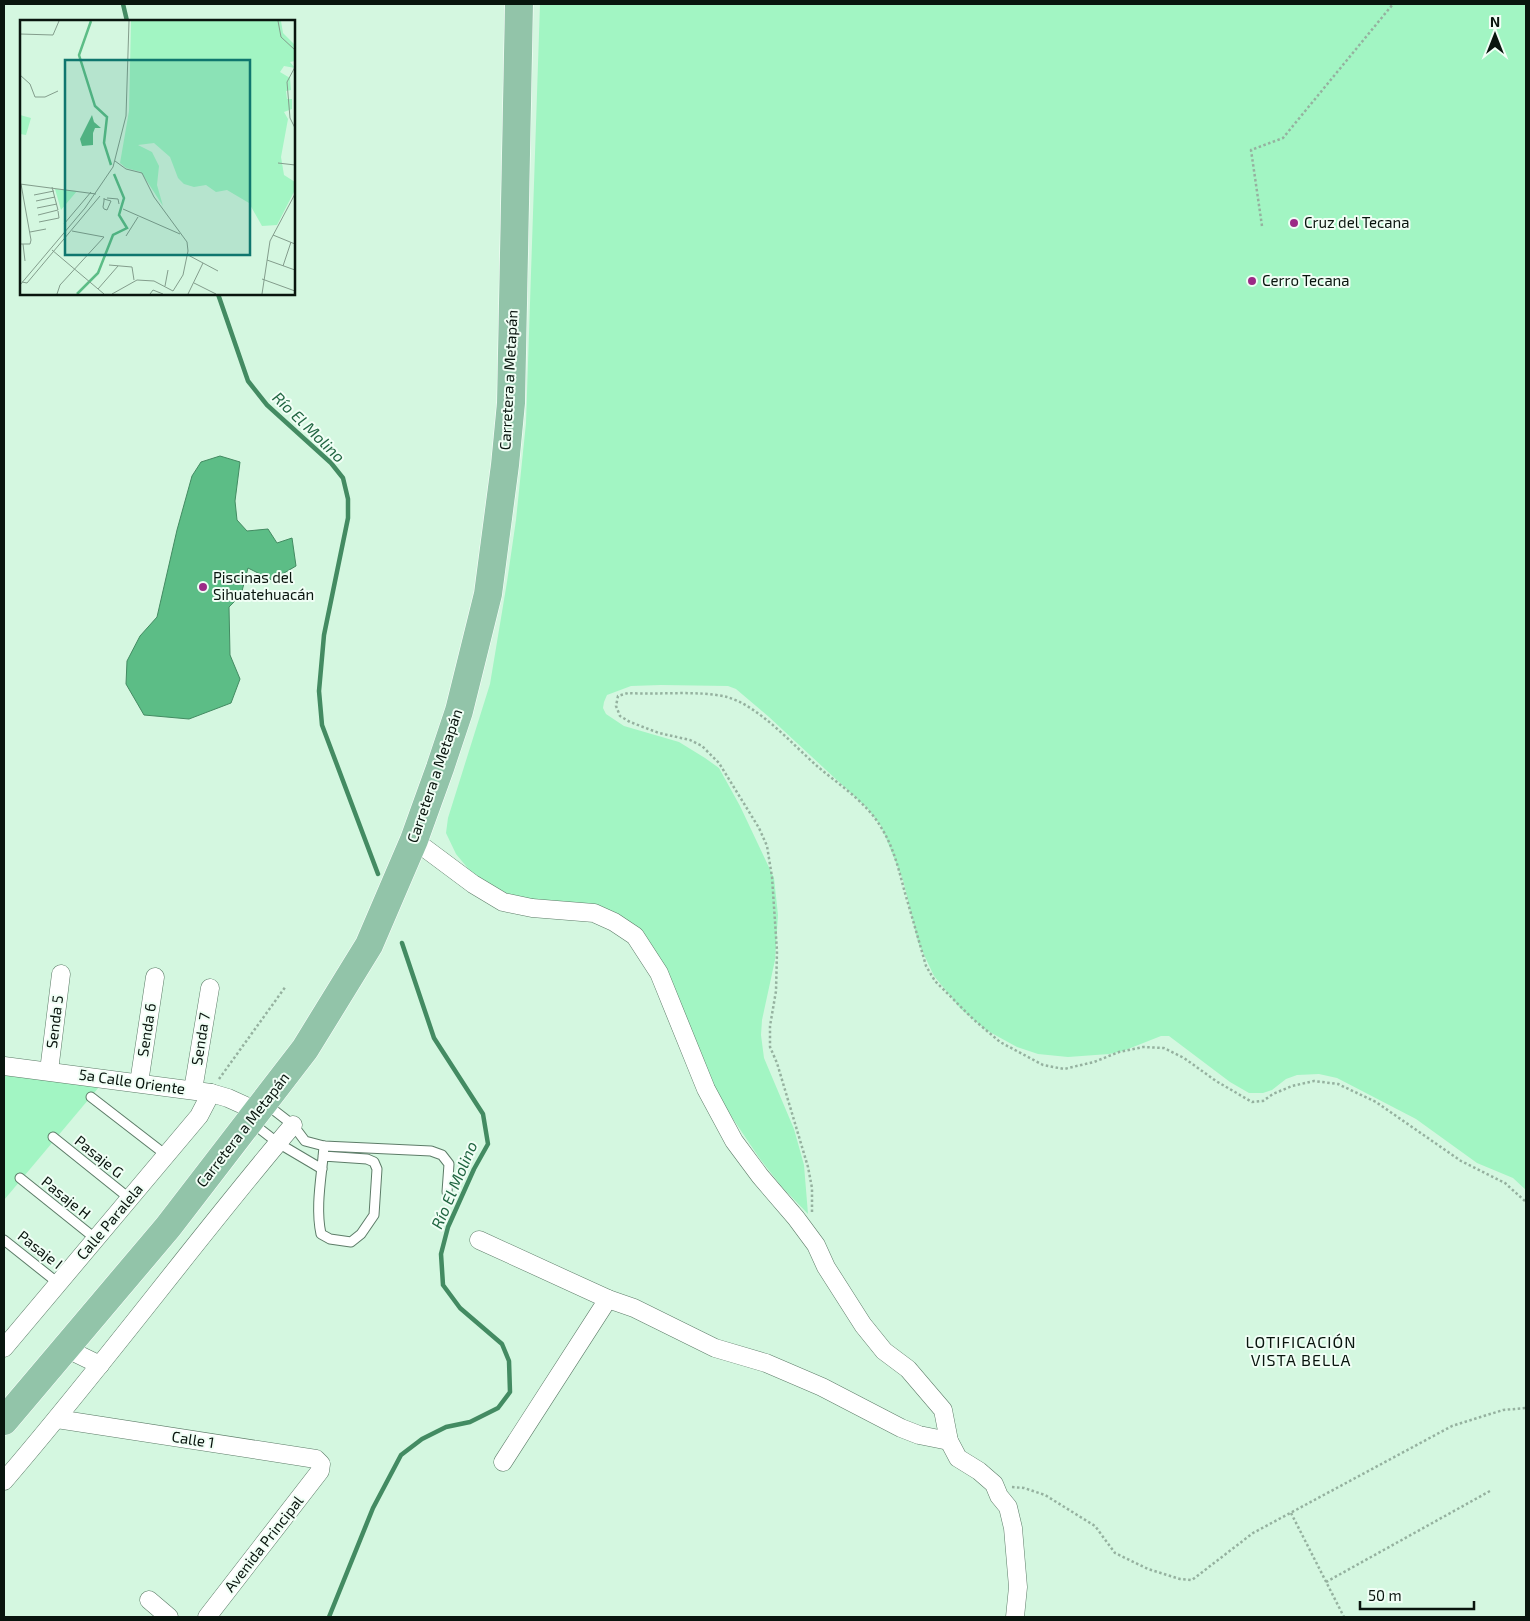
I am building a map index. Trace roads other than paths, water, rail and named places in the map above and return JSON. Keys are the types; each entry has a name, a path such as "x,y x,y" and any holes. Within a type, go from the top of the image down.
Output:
{"main road":[{"name":"Carretera a Metapán","path":"4,1421 168,1227 305,1049 369,945 414,840 458,712 488,594 505,465 511,404 520,4"}],"street":[{"path":"414,840 473,884 503,902 532,908 594,912 635,936 658,973 706,1090 734,1140 760,1176 796,1218 864,1325 884,1351 908,1369 943,1410 949,1441 958,1458 979,1471 994,1484 999,1496 1008,1507 1013,1528 1018,1587 1015,1617"},
{"name":"Senda 5","path":"49,1071 61,974"},
{"name":"Senda 6","path":"139,1083 155,978"},
{"name":"Senda 7","path":"193,1090 210,988"},
{"name":"5a Calle Oriente","path":"4,1066 211,1093 228,1098 256,1111"},
{"name":"Calle Paralela","path":"4,1348 198,1116 211,1093"},
{"path":"4,1481 57,1419 255,1169 293,1125"},
{"path":"479,1240 608,1299 634,1308 715,1348 766,1362 822,1387 918,1435 949,1441"},
{"path":"504,1462 608,1299"},
{"path":"65,1348 100,1365"},
{"name":"Calle 1","path":"57,1419 316,1459 321,1464 320,1471"},
{"name":"Avenida Principal","path":"207,1617 320,1471"},
{"path":"149,1600 168,1617"}],"lane":[{"path":"91,1096 166,1155"},
{"path":"256,1111 293,1125 305,1141 324,1146 430,1151 442,1155 449,1164 447,1192"},
{"path":"256,1111 278,1143 322,1169"},
{"name":"Pasaje G","path":"53,1137 129,1198"},
{"path":"323,1156 367,1159 374,1162 377,1169 374,1215 361,1234 351,1242 330,1240 321,1234 318,1220 323,1156 324,1146"},
{"name":"Pasaje H","path":"20,1178 96,1239"},
{"name":"Pasaje I","path":"4,1240 58,1283"}],"waterway":[{"name":"Río El Molino","path":"123,4 127,20"},
{"name":"Río El Molino","path":"218,295 248,381 267,405 331,463 343,478 348,499 348,518 324,635 319,691 322,725 378,874"},
{"name":"Río El Molino","path":"329,1617 373,1508 401,1455 422,1439 446,1427 470,1422 498,1408 510,1392 509,1361 502,1344 460,1308 443,1285 441,1254 448,1227 474,1169 488,1144 483,1114 434,1038 402,943"}],"place":[{"name":"Cruz del Tecana","path":"1294,223"},
{"name":"Cerro Tecana","path":"1252,281"},
{"name":"Piscinas del Sihuatehuacán","path":"203,587"}],"district":[{"name":"LOTIFICACIÓN VISTA BELLA","path":"1301,1351"}]}
